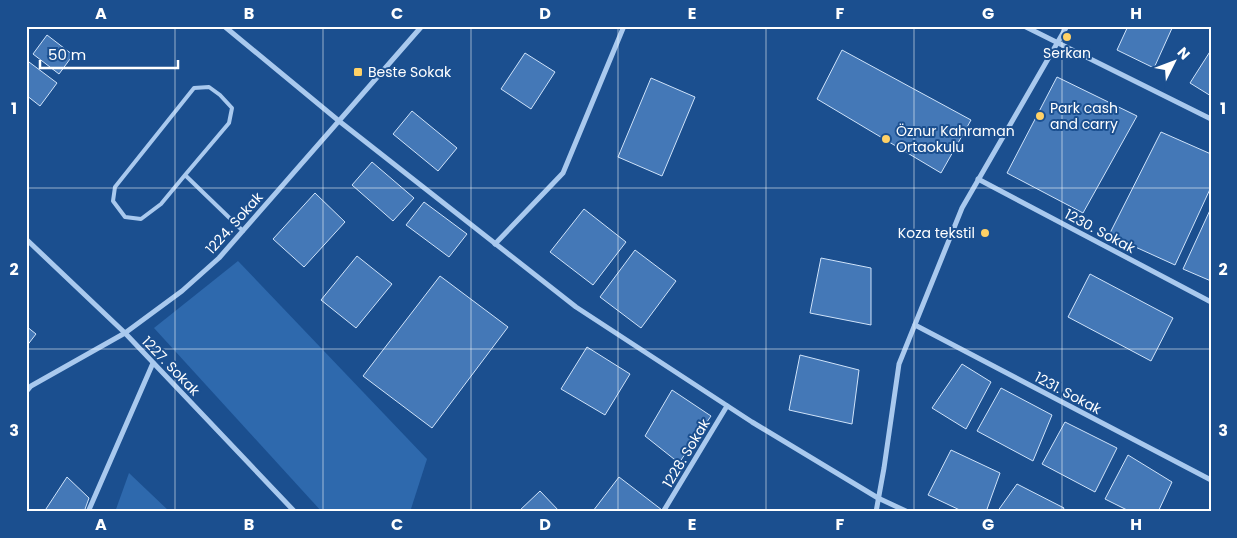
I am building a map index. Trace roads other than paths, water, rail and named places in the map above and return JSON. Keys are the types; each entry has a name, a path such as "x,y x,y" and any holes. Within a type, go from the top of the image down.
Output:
{"street":[{"path":"224,26 339,121 576,307 727,406 878,498 908,512"},
{"name":"1224. Sokak","path":"26,392 31,386 124,333 182,291 219,258 422,26"},
{"path":"495,244 563,173 624,26"},
{"path":"1024,26 1211,120"},
{"path":"876,512 899,364 962,208 1067,26"},
{"name":"1230. Sokak","path":"978,179 1211,302"},
{"name":"1227. Sokak","path":"26,239 124,333 295,512"},
{"name":"1231. Sokak","path":"915,325 1211,480"},
{"path":"88,512 153,363"},
{"name":"1228. Sokak","path":"664,512 727,406"}],"lane":[{"path":"209,87 220,95 232,108 229,123 185,175 161,204 141,219 125,217 113,201 115,186 194,88 209,87"},
{"path":"185,175 243,231"}],"place":[{"name":"Serkan","path":"1067,37"},
{"name":"Beste Sokak","path":"358,72"},
{"name":"Park cash and carry","path":"1040,116"},
{"name":"Öznur Kahraman Ortaokulu","path":"886,139"},
{"name":"Koza tekstil","path":"985,233"}]}
